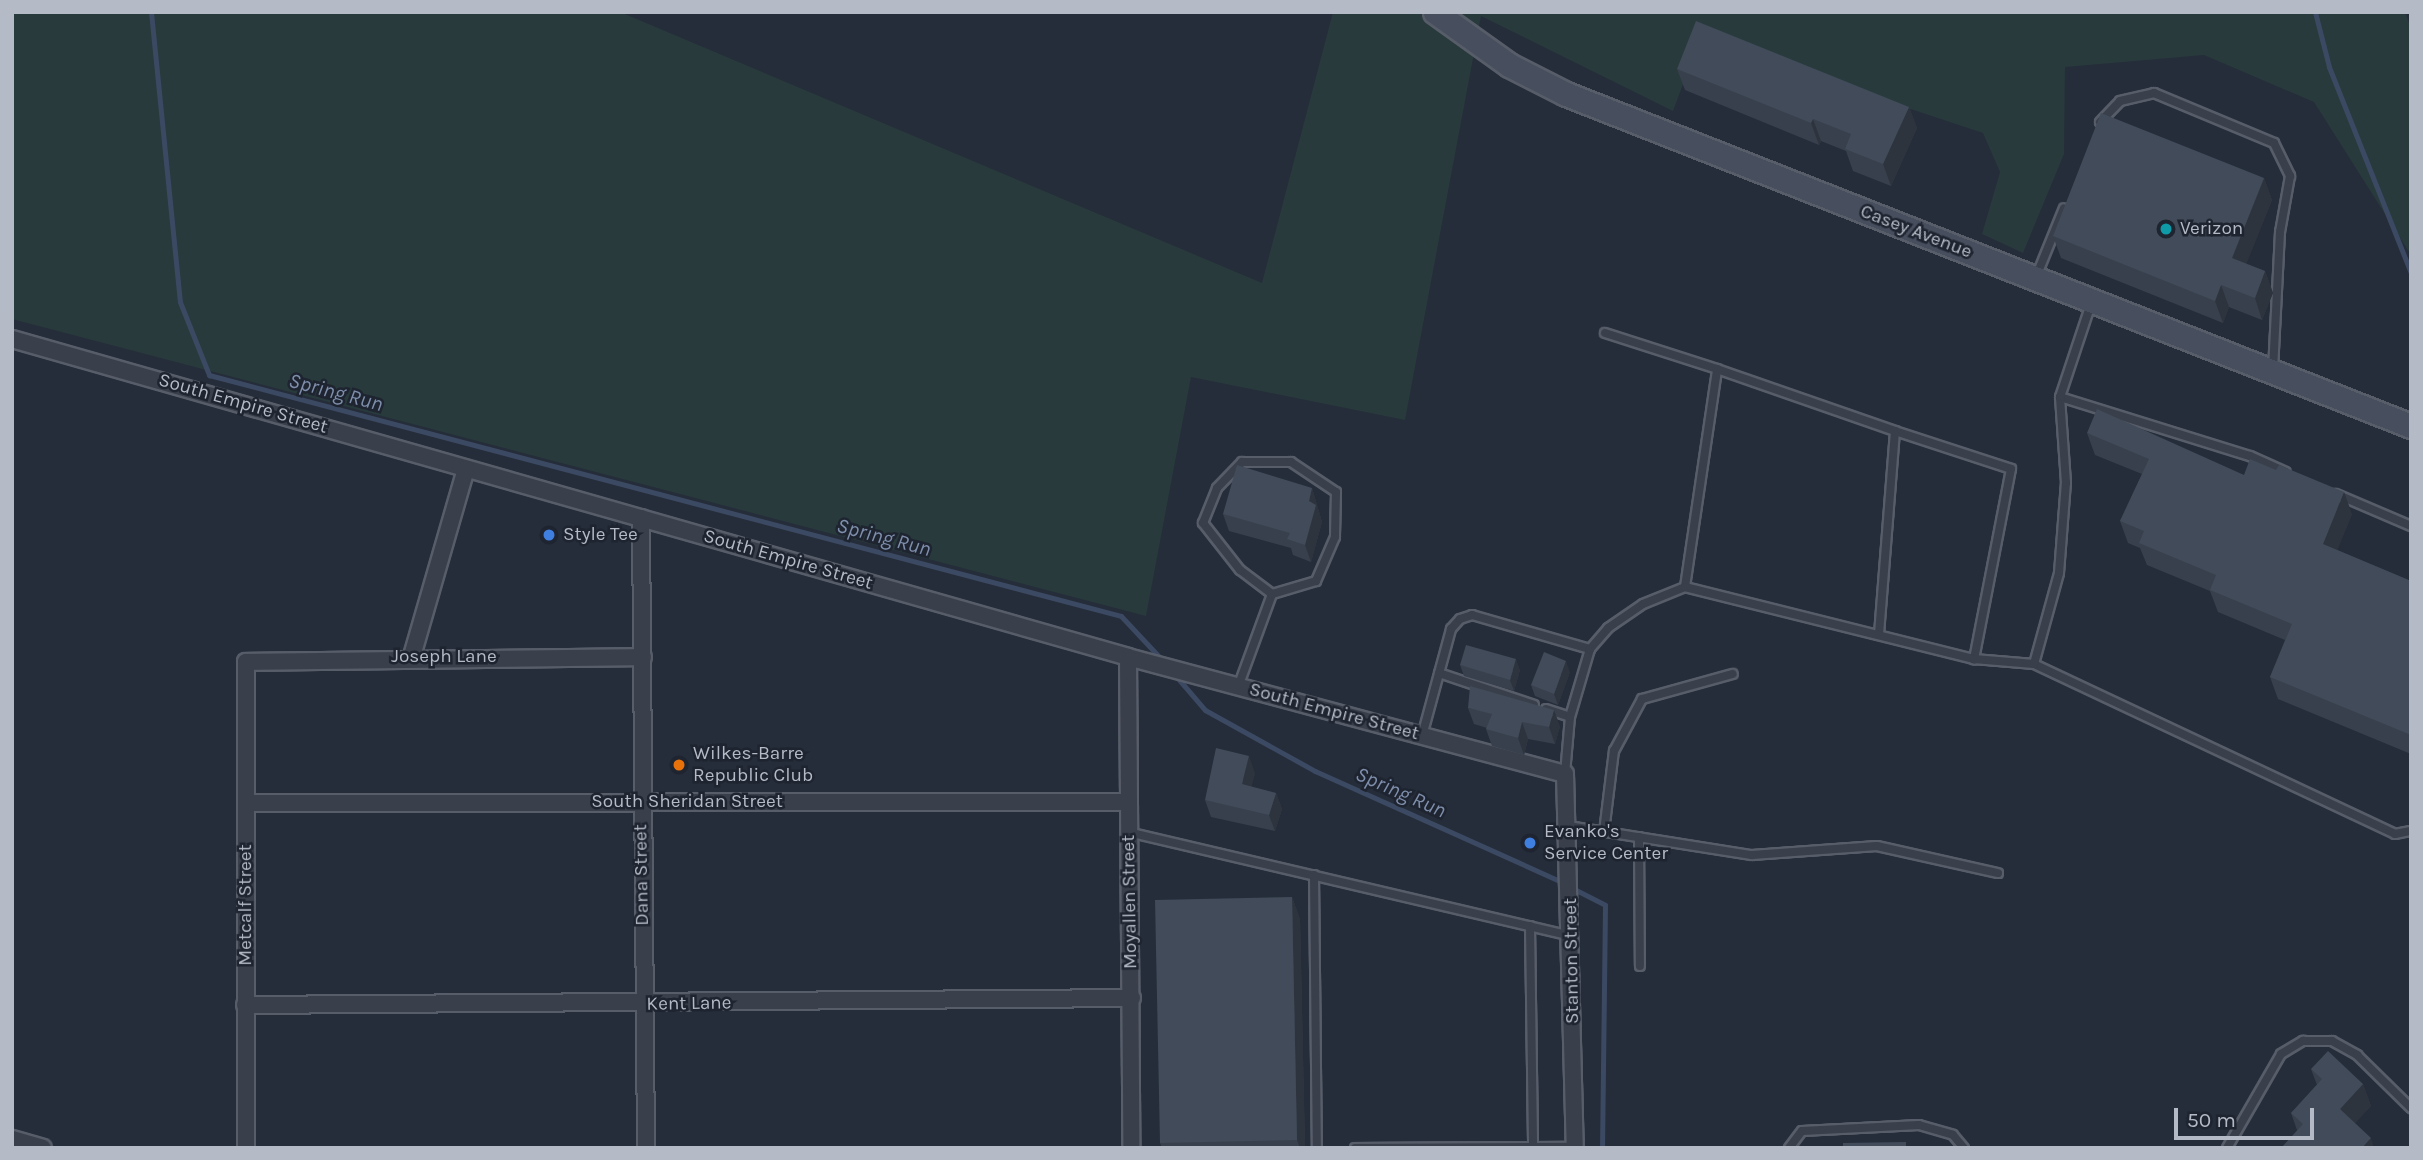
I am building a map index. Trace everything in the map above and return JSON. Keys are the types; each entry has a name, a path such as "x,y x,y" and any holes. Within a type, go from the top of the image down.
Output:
{"street":[{"name":"Casey Avenue","path":"1435,12 1509,65 1566,94 2411,426"},
{"name":"South Empire Street","path":"12,339 1128,657 1565,774"},
{"path":"412,656 466,469"},
{"name":"Dana Street","path":"641,518 646,1148"},
{"name":"Joseph Lane","path":"246,662 412,656 643,657"},
{"name":"Moyallen Street","path":"1128,657 1131,1148"},
{"name":"Metcalf Street","path":"246,662 246,1148"},
{"name":"Stanton Street","path":"1565,774 1572,936 1575,1147"},
{"name":"South Sheridan Street","path":"247,803 1127,802"},
{"name":"Kent Lane","path":"245,1005 644,1004 1132,998"},
{"path":"12,1139 43,1148"}],"lane":[{"path":"2094,135 2120,101 2154,93 2274,143 2290,176 2280,232 2273,372"},
{"path":"2035,279 2071,193"},
{"path":"2034,664 2059,573 2066,483 2060,397 2092,301"},
{"path":"1605,333 2011,468 1974,659"},
{"path":"1685,587 1717,369"},
{"path":"2060,397 2250,456 2299,477"},
{"path":"1879,633 1895,431"},
{"path":"1242,462 1291,462 1336,492 1335,537 1316,581 1272,594 1240,570 1203,523 1216,488 1242,462"},
{"path":"2324,488 2411,526"},
{"path":"1565,774 1570,717 1590,649 1608,628 1643,604 1685,587 1879,633 1974,659 2034,664 2395,834 2411,831"},
{"path":"1238,687 1272,594"},
{"path":"1422,736 1451,629 1460,619 1472,615 1590,649"},
{"path":"1439,673 1570,717"},
{"path":"1604,832 1614,751 1642,699 1733,674"},
{"path":"1568,826 1752,855 1878,846 1998,873"},
{"path":"1128,832 1572,936"},
{"path":"1639,837 1640,966"},
{"path":"1314,876 1317,1148"},
{"path":"1530,926 1533,1146"},
{"path":"2227,1148 2281,1054 2303,1041 2332,1041 2357,1055 2411,1108"},
{"path":"1789,1148 1802,1131 1919,1125 1953,1135 1964,1148"},
{"path":"1354,1148 1575,1147"}],"shaded area":[{"path":"12,12 620,12 1262,283 1333,12 2405,12 2411,28 2411,255 2314,102 2204,55 2065,67 2064,154 2023,253 1982,234 2000,172 1983,133 1700,39 1673,111 1481,16 1405,420 1191,377 1146,616 12,319"}],"building":[{"path":"1696,21 1909,107 1883,164 1845,149 1851,134 1813,119 1811,123 1677,69"},
{"name":"Verizon","path":"2101,113 2264,178 2232,258 2265,271 2255,298 2221,285 2215,301 2053,236"},
{"path":"2097,409 2244,475 2250,459 2276,470 2279,465 2344,492 2323,544 2411,581 2411,735 2270,677 2292,624 2210,590 2216,575 2139,543 2144,531 2120,521 2149,459 2087,433"},
{"path":"1237,465 1312,488 1309,501 1316,505 1305,545 1287,539 1290,533 1223,514"},
{"path":"1466,645 1516,659 1510,680 1460,665"},
{"path":"1544,652 1566,661 1554,694 1531,685"},
{"path":"1470,686 1554,710 1549,727 1522,722 1518,738 1486,729 1492,714 1468,708"},
{"path":"1216,748 1249,756 1242,784 1276,793 1269,815 1205,800"},
{"path":"1292,897 1297,1140 1160,1143 1155,900"},
{"path":"2328,1051 2363,1084 2340,1109 2371,1138 2362,1148 2281,1148 2303,1124 2291,1113 2322,1079 2311,1069"},
{"path":"1906,1142 1906,1148 1843,1148 1843,1143"}],"waterway":[{"name":"Spring Run","path":"151,12 180,302 209,375 1121,616 1164,662"},
{"path":"2315,12 2329,67 2411,273"},
{"name":"Spring Run","path":"1175,675 1205,710 1315,771 1564,883"},
{"name":"Spring Run","path":"1572,888 1605,905 1602,1148"}],"place":[{"name":"Verizon","path":"2166,229"},
{"name":"Style Tee","path":"549,535"},
{"name":"Wilkes-Barre Republic Club","path":"679,765"},
{"name":"Evanko's Service Center","path":"1530,843"}]}
